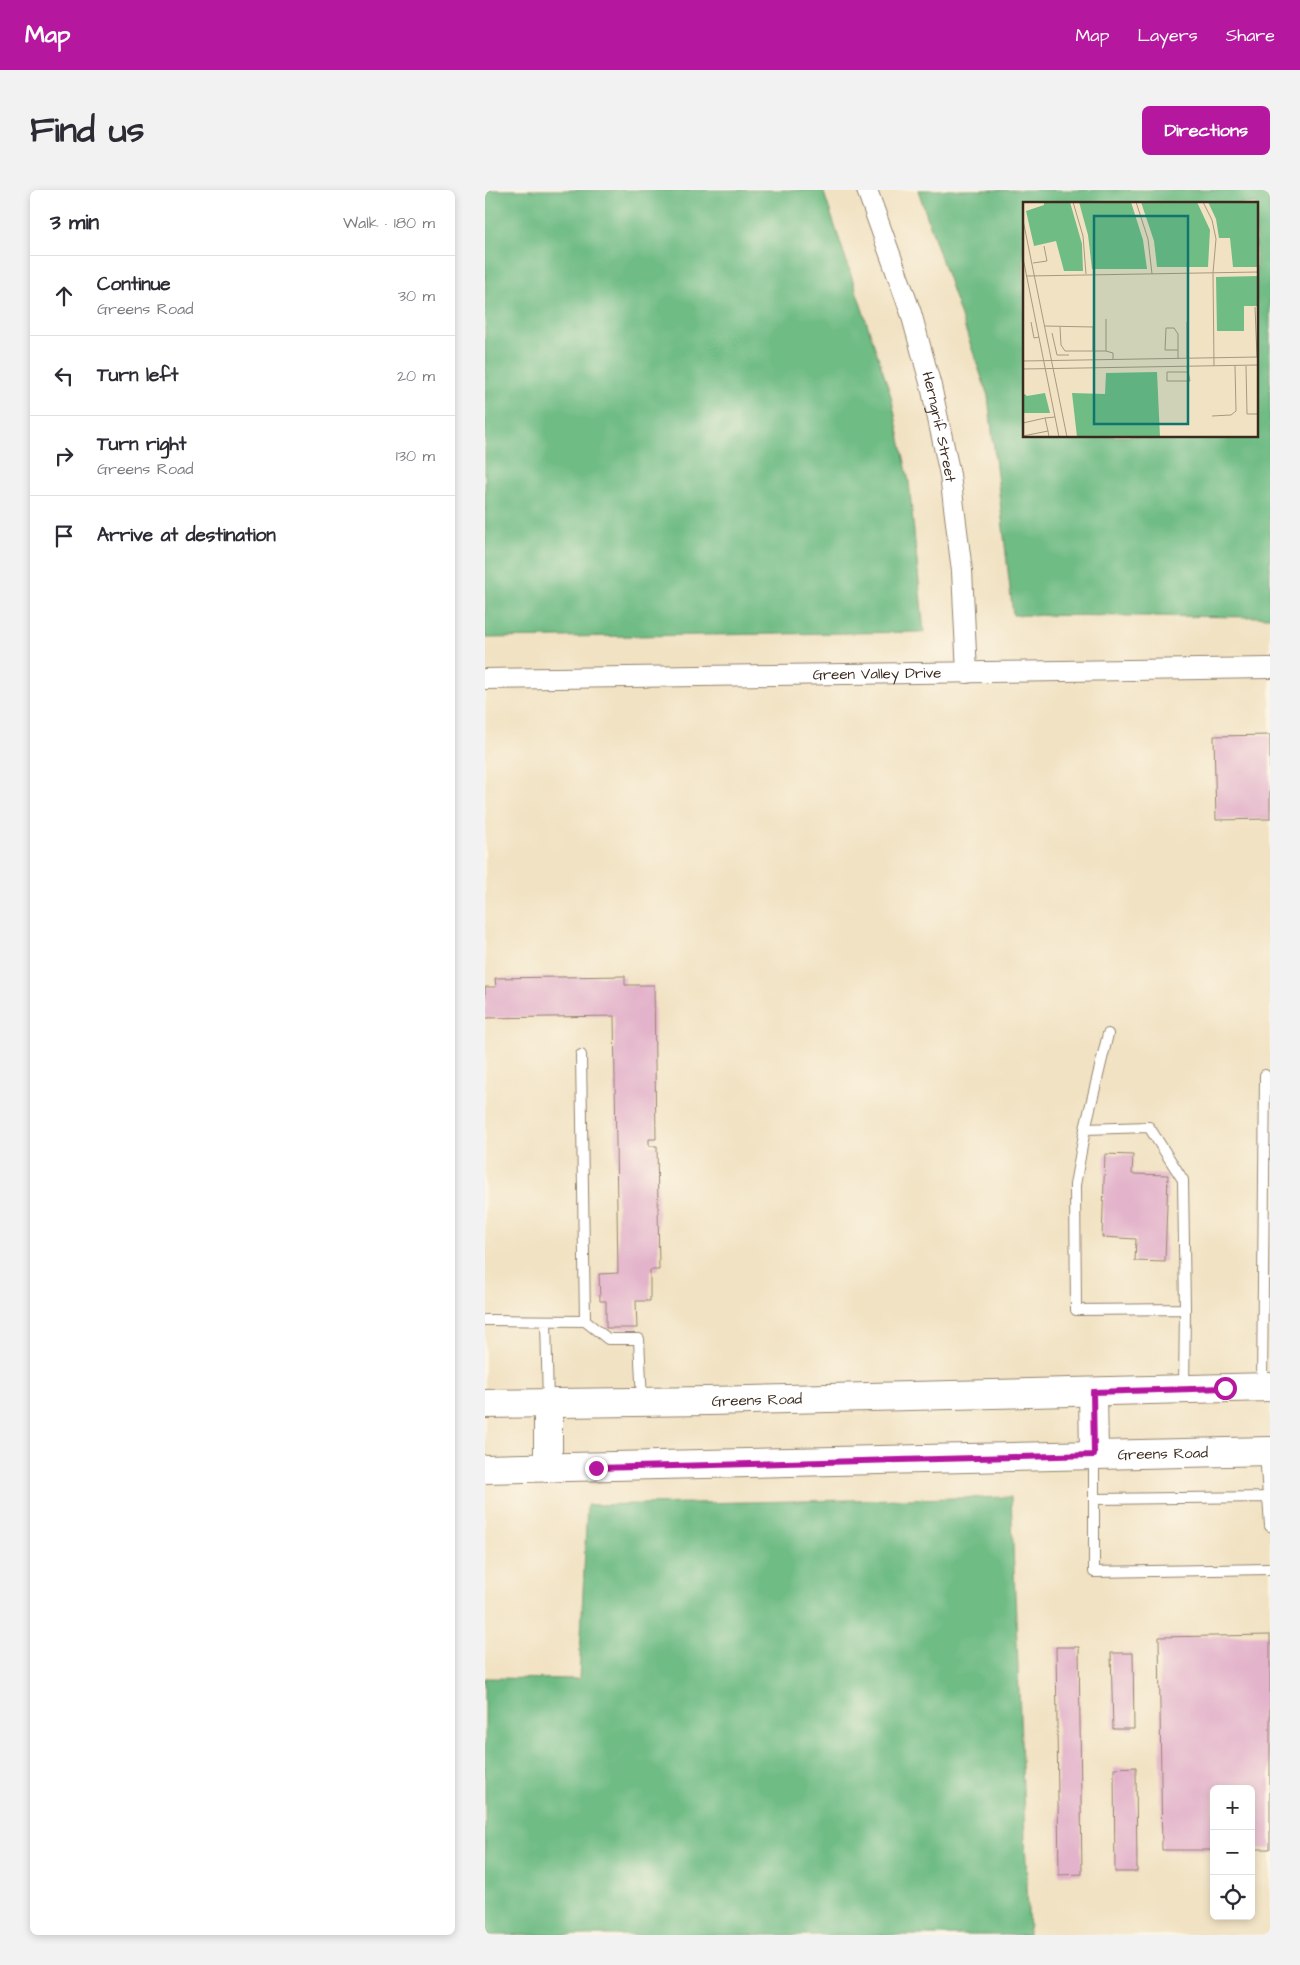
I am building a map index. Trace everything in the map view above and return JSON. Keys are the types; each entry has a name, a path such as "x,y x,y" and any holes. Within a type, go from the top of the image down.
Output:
{"main road":[{"name":"Greens Road","path":"485,1404 1266,1387"},
{"path":"1093,1392 1094,1455"},
{"path":"548,1403 549,1468"},
{"name":"Greens Road","path":"485,1469 1268,1451"}],"street":[{"name":"Herngrif Street","path":"867,190 911,313 931,386 950,475 962,571 967,673"},
{"name":"Green Valley Drive","path":"485,679 1270,668"}],"lane":[{"path":"1108,1034 1085,1129 1075,1184 1076,1310 1185,1309"},
{"path":"581,1055 585,1321"},
{"path":"1265,1076 1266,1387"},
{"path":"1085,1129 1149,1127 1183,1180 1184,1390"},
{"path":"485,1320 585,1321 608,1339 639,1338 642,1402"},
{"path":"546,1322 548,1403"},
{"path":"1268,1451 1270,1526"},
{"path":"1094,1455 1094,1572 1270,1569"},
{"path":"1094,1499 1268,1497"}],"green space":[{"path":"485,190 823,190 891,396 909,482 924,632 485,638"},
{"path":"918,190 1270,190 1270,617 1013,615 988,396"},
{"path":"1011,1497 1029,1935 485,1935 485,1678 579,1679 587,1505"}],"building":[{"path":"1270,735 1270,819 1216,820 1214,736"},
{"path":"625,976 625,985 654,985 656,1139 649,1139 649,1146 657,1146 659,1270 650,1270 650,1301 636,1301 637,1328 606,1328 606,1301 600,1301 599,1274 618,1273 614,1016 485,1018 485,987 496,987 495,978"},
{"path":"1105,1154 1133,1155 1132,1174 1168,1175 1165,1262 1135,1261 1136,1239 1102,1237"},
{"path":"1270,1635 1270,1849 1255,1849 1255,1785 1210,1785 1210,1850 1162,1850 1159,1637"},
{"path":"1056,1647 1079,1647 1082,1874 1059,1875"},
{"path":"1111,1653 1133,1653 1134,1729 1113,1729"},
{"path":"1136,1767 1137,1872 1115,1872 1114,1768"}],"route":[{"path":"596,1468 1094,1455 1093,1392 1225,1388"}]}
